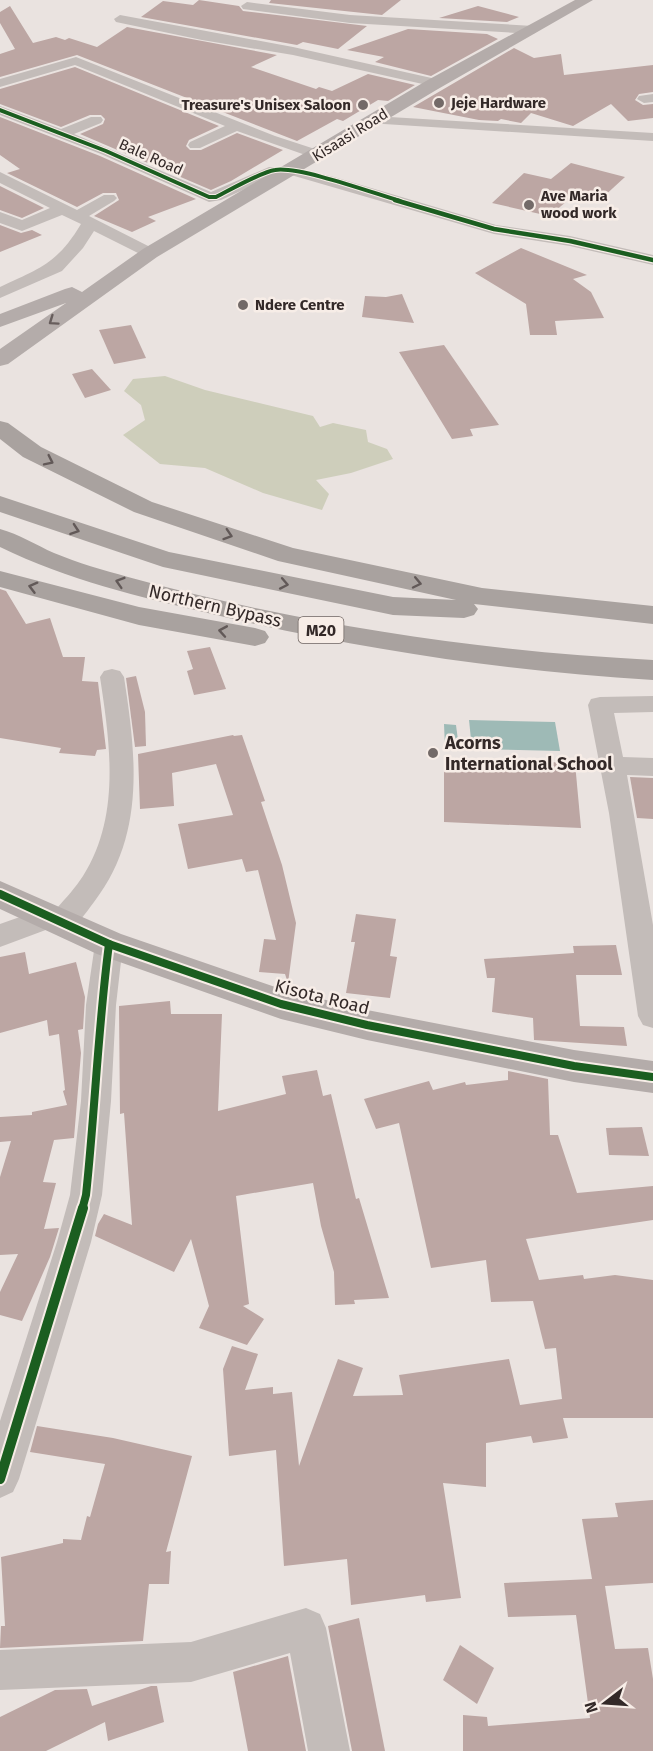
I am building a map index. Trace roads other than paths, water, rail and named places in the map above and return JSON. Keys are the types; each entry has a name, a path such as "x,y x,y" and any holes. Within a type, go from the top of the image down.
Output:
{"highway":[{"path":"0,428 32,452 143,507 287,555 482,597 653,616"},
{"name":"Northern Bypass","path":"0,504 163,559 393,606 653,616"},
{"name":"Northern Bypass","path":"0,537 54,561 143,589 279,621 381,641 594,668 653,670"},
{"path":"0,579 139,616 306,646 464,668 594,668"}],"main road":[{"name":"Kisaasi Road","path":"0,359 150,254 436,83 586,0"},
{"name":"Kisaasi Road","path":"0,321 118,275"},
{"name":"Kisota Road","path":"0,894 109,944 281,1004 562,1064 653,1077"}],"street":[{"path":"247,6 350,19 533,30"},
{"path":"120,19 202,36 293,51 436,83"},
{"path":"0,83 76,61 236,126 319,155"},
{"name":"Bale Road","path":"0,110 209,197 216,197 274,170 291,171"},
{"path":"60,134 96,120"},
{"path":"373,120 653,137"},
{"path":"195,145 236,126"},
{"path":"291,171 494,229 570,241 653,260"},
{"path":"0,177 150,254"},
{"path":"0,217 22,226 76,216 109,198"},
{"path":"0,293 56,267 77,245 76,216"},
{"path":"0,936 56,919 95,879 111,844 123,792 124,752 112,678"},
{"path":"653,704 600,705 622,813 653,1016"},
{"path":"612,766 653,766"},
{"path":"0,1479 71,1253 86,1195 96,1101 101,1005 109,944"},
{"path":"0,1670 191,1662 306,1628 329,1751"}],"water":[{"path":"469,720 555,722 560,751 472,749"},
{"path":"444,724 456,725 459,748 445,748"}],"place":[{"name":"Jeje Hardware","path":"439,103"},
{"name":"Treasure's Unisex Saloon","path":"363,105"},
{"name":"Ave Maria wood work","path":"529,205"},
{"name":"Ndere Centre","path":"243,305"},
{"name":"Acorns International School","path":"433,753"}]}
